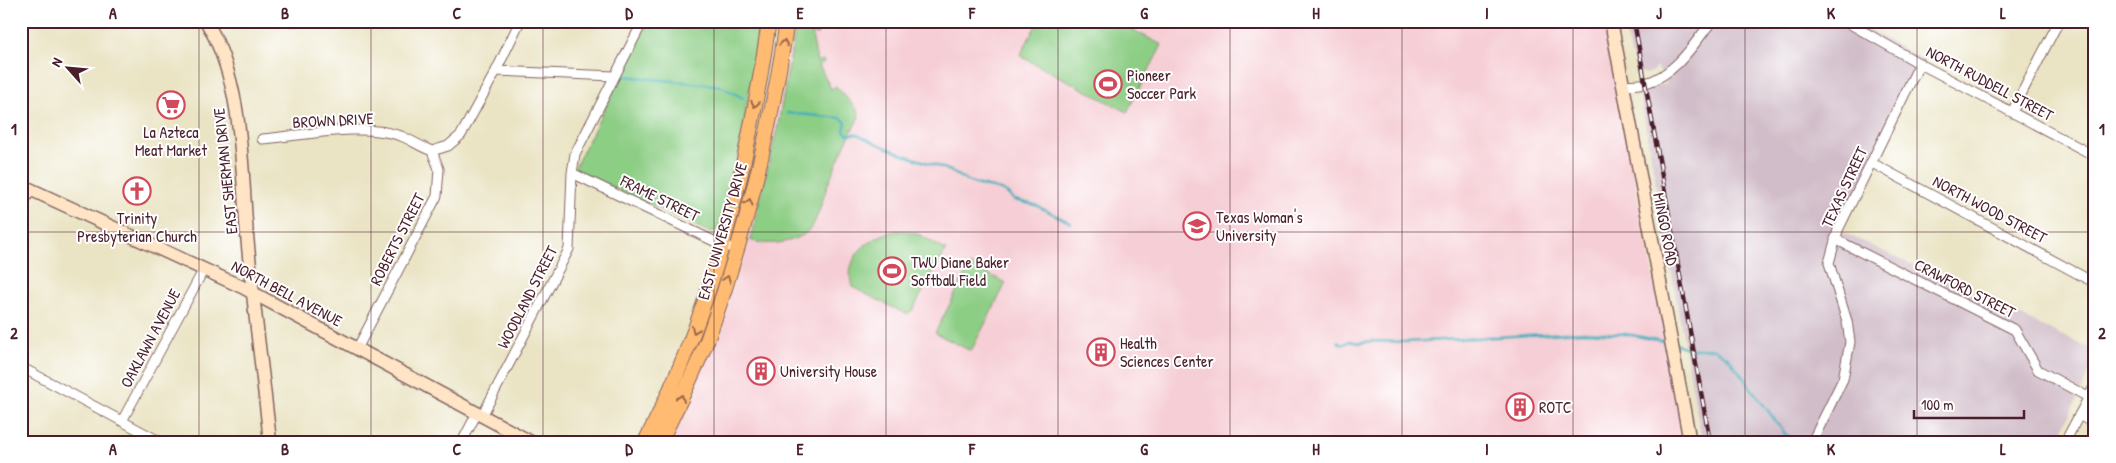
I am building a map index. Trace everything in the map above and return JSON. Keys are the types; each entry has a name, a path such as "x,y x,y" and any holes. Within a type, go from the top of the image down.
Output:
{"main road":[{"name":"EAST UNIVERSITY DRIVE","path":"645,442 660,413 697,324 722,245 742,170 769,21"},
{"name":"EAST UNIVERSITY DRIVE","path":"660,442 707,339 736,249 766,142 787,21"},
{"name":"MINGO ROAD","path":"1611,21 1690,442"},
{"name":"EAST SHERMAN DRIVE","path":"208,22 219,47 234,95 243,172 253,293 270,442"},
{"name":"NORTH BELL AVENUE","path":"26,187 204,268 531,442"}],"street":[{"path":"290,21 295,21"},
{"path":"432,151 448,146 461,135 520,21"},
{"name":"WOODLAND STREET","path":"462,442 479,415 569,249 572,173 575,154 643,21"},
{"path":"1622,85 1645,83 1667,74 1712,21"},
{"name":"NORTH RUDDELL STREET","path":"1845,21 2012,112 2094,153"},
{"path":"2012,112 2059,21"},
{"name":"TEXAS STREET","path":"1812,442 1842,379 1850,342 1847,321 1829,263 1835,239 1920,63"},
{"path":"496,70 614,76"},
{"name":"BROWN DRIVE","path":"262,139 371,130 400,136 432,151"},
{"name":"ROBERTS STREET","path":"357,349 436,196 439,169 432,151"},
{"name":"NORTH WOOD STREET","path":"1872,163 2095,283"},
{"name":"FRAME STREET","path":"572,173 722,245 736,249"},
{"path":"21,207 26,187"},
{"name":"CRAWFORD STREET","path":"1835,239 2015,330 2038,370 2088,397"},
{"name":"OAKLAWN AVENUE","path":"122,421 204,268"},
{"path":"21,367 161,442"},
{"path":"2066,442 2095,385"},
{"path":"2079,415 2095,424"}],"shaded area":[{"name":"Texas Woman's University","path":"794,21 1605,21 1684,442 667,442 735,277 746,243 767,164"},
{"path":"1623,21 1649,21 1652,39 1650,21 1852,21 1922,59 1838,230 2095,351 2095,360 2057,442 1702,442 1639,89 1667,84 1657,67 1648,74 1636,72"}],"green space":[{"path":"649,21 761,21 738,156 716,231 709,232 574,169"},
{"path":"797,21 812,21 812,32 817,32 818,34 812,35 817,62 823,60 824,62 819,65 831,89 836,86 858,111 859,117 835,167 819,212 811,228 806,233 791,240 774,243 757,242 750,240 778,125"},
{"name":"Pioneer Soccer Park","path":"1038,21 1116,21 1162,45 1127,112 1020,56"},
{"name":"TWU Diane Baker Softball Field","path":"896,231 917,234 946,250 912,311 906,314 852,287 850,276 851,266 860,250 876,238"},
{"path":"970,265 1006,283 971,351 935,333"}],"waterway":[{"path":"624,76 720,86 743,98"},
{"path":"787,113 841,118 846,122 844,131 847,134 857,134 890,149 946,169 969,182 1000,190 1014,200 1035,205 1071,223"},
{"path":"1338,342 1342,345 1350,341 1360,343 1371,341 1406,342 1583,332 1626,334 1668,342"},
{"path":"1676,344 1689,349 1714,349 1728,357 1786,435 1799,442"}],"railway":[{"path":"1634,21 1710,442"}],"place":[{"name":"Pioneer Soccer Park","path":"1108,84"},
{"name":"La Azteca Meat Market","path":"171,105"},
{"name":"Trinity Presbyterian Church","path":"137,191"},
{"name":"Texas Woman's University","path":"1197,226"},
{"name":"TWU Diane Baker Softball Field","path":"892,271"},
{"name":"Health Sciences Center","path":"1101,352"},
{"name":"University House","path":"761,371"},
{"name":"ROTC","path":"1520,407"}]}
